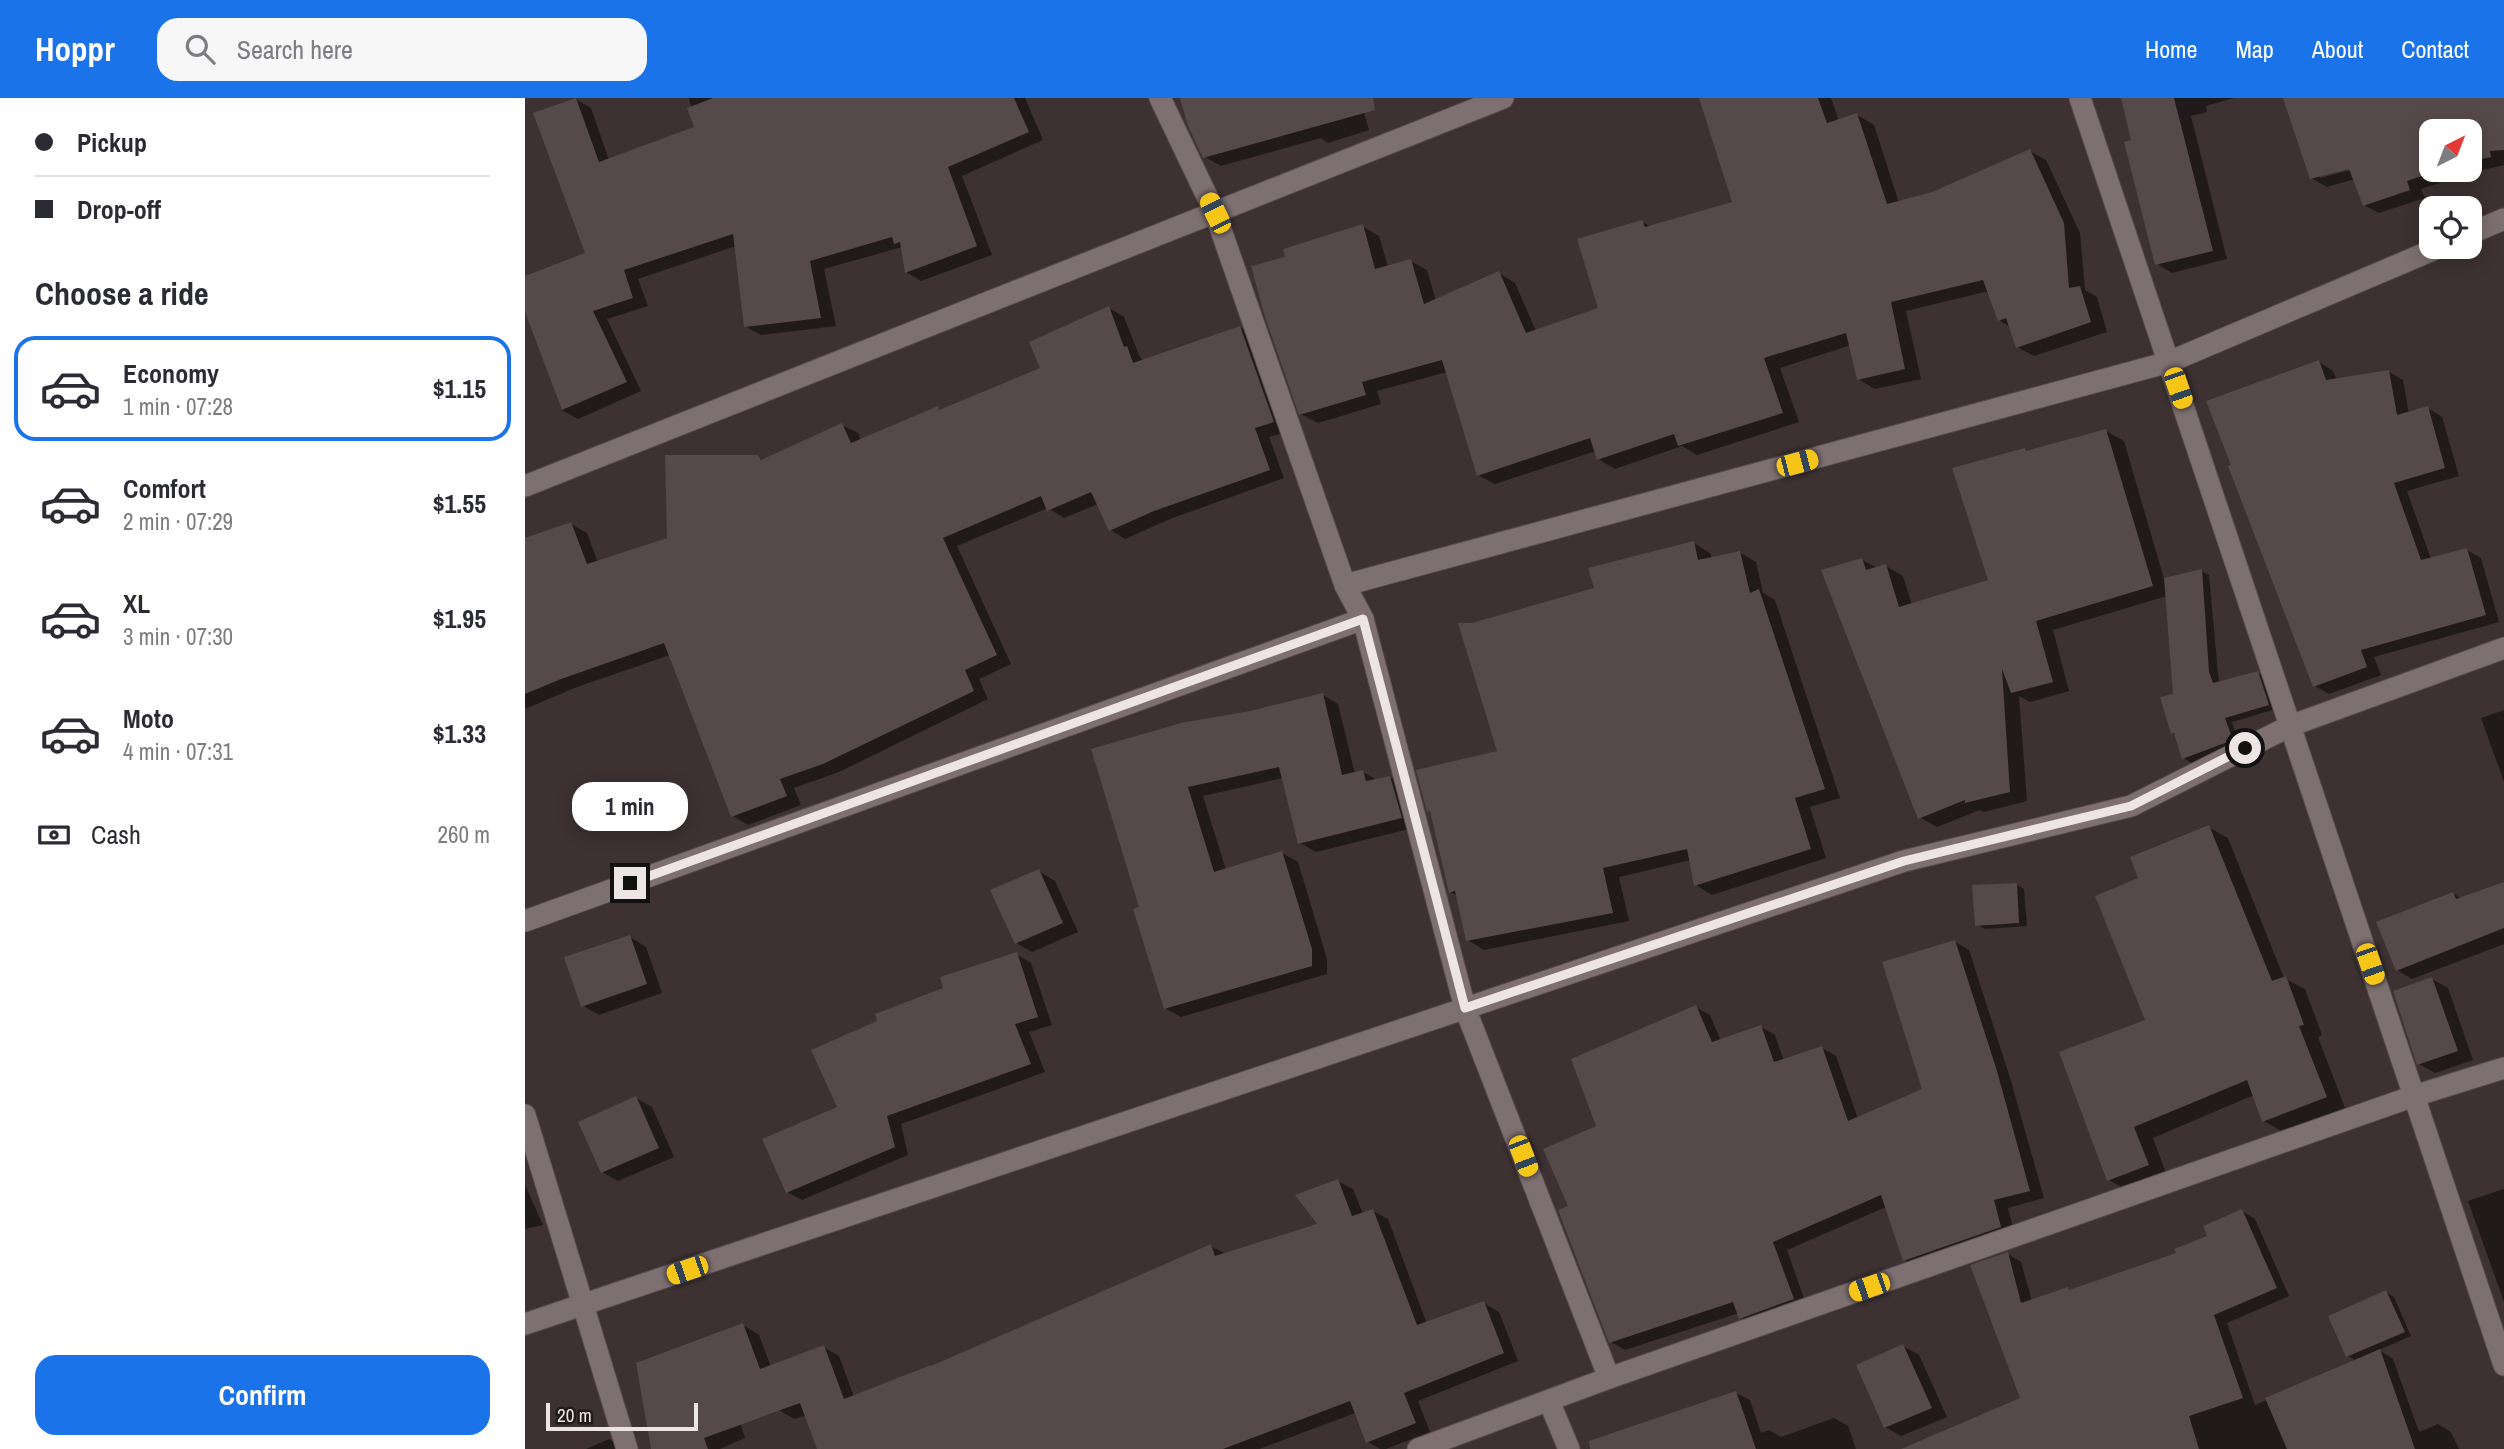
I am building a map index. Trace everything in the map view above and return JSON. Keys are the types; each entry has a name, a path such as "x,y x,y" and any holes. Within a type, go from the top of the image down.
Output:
{"street":[{"path":"1160,98 1215,213 1345,585 1363,619 1465,1008 1609,1378"},
{"path":"525,486 1503,98"},
{"path":"2080,98 2504,1365"},
{"path":"2482,228 2504,219"},
{"path":"1345,585 2169,362 2419,256"},
{"path":"525,921 1363,619"},
{"path":"525,1324 1904,861 2131,806 2290,726 2504,648"},
{"path":"1418,1449 1609,1378 2414,1096 2504,1068"},
{"path":"525,1115 627,1449"},
{"path":"1549,1402 1569,1449"}],"building":[{"path":"576,98 599,162 694,127 687,108 713,98 1014,98 1029,132 948,167 977,246 905,273 900,242 894,244 892,237 810,261 821,318 744,327 733,234 624,270 633,298 593,311 627,382 562,410 525,312 525,276 585,253 533,113"},
{"path":"1180,98 1373,98 1375,110 1203,158 1188,126"},
{"path":"1699,98 1818,98 1827,123 1857,113 1887,204 1932,192 2030,149 2064,223 2069,288 2080,286 2091,322 2016,348 2006,318 1998,321 1983,280 1891,302 1905,369 1857,380 1846,333 1764,358 1783,413 1678,446 1674,434 1597,460 1590,438 1477,476 1442,360 1362,382 1366,395 1299,415 1265,317 1251,266 1285,257 1283,249 1363,224 1375,269 1411,259 1424,304 1499,271 1526,333 1598,308 1577,239 1642,220 1645,227 1732,202"},
{"path":"2121,98 2174,98 2213,251 2155,265 2124,142 2131,140"},
{"path":"2283,98 2504,98 2504,150 2490,151 2491,157 2482,159 2482,119 2419,119 2419,177 2407,181 2410,190 2363,206 2349,169 2310,179"},
{"path":"1109,306 1133,363 1240,326 1274,422 1255,428 1270,470 1154,511 1109,531 1091,492 1047,511 1041,496 943,538 997,655 965,670 974,691 823,764 780,779 787,796 731,817 664,643 525,694 525,538 571,522 587,564 667,538 665,455 758,455 761,460 842,423 851,443 938,406 939,410 1040,368 1029,342"},
{"path":"2319,360 2326,380 2389,370 2397,415 2428,406 2445,468 2394,483 2421,560 2467,548 2486,615 2361,650 2367,667 2313,687 2228,466 2231,465 2206,401"},
{"path":"2106,429 2153,586 2036,621 2053,682 2011,693 2002,669 2010,792 1965,803 1965,800 1918,819 1821,570 1862,558 1866,570 1886,564 1899,607 1988,580 1952,468"},
{"path":"1694,541 1698,560 1740,551 1750,593 1759,589 1825,789 1795,798 1811,849 1694,886 1687,849 1603,868 1613,913 1466,941 1455,891 1449,893 1430,811 1427,812 1416,770 1497,751 1458,623 1472,623 1594,588 1588,568"},
{"path":"2202,569 2209,672 2213,683 2258,671 2269,705 2225,718 2233,740 2182,759 2160,697 2173,694 2164,578"},
{"path":"1323,693 1342,775 1363,770 1366,781 1390,776 1402,818 1298,844 1279,767 1188,787 1214,872 1282,851 1312,949 1312,966 1164,1009 1133,909 1139,907 1091,749 1181,723 1250,711"},
{"path":"2209,825 2272,981 2286,976 2304,1025 2299,1026 2327,1097 2262,1122 2247,1080 2134,1127 2149,1165 2107,1181 2059,1052 2145,1020 2095,896 2138,878 2130,857"},
{"path":"1039,869 1063,923 1015,944 990,890"},
{"path":"2504,882 2504,928 2396,971 2376,922 2453,892 2456,899"},
{"path":"2017,883 2019,923 1975,926 1972,885"},
{"path":"630,935 647,984 581,1007 564,957"},
{"path":"1955,940 1997,1071 2030,1191 1994,1200 2001,1227 1903,1261 1881,1195 1773,1242 1794,1299 1739,1319 1733,1302 1609,1343 1558,1210 1568,1206 1543,1149 1596,1126 1571,1059 1696,1005 1712,1042 1761,1025 1774,1062 1822,1046 1848,1121 1922,1089 1882,962"},
{"path":"1017,952 1038,1017 1015,1024 1031,1064 887,1116 895,1147 786,1193 762,1139 837,1107 811,1050 877,1021 875,1014 943,988 940,977"},
{"path":"2432,977 2458,1051 2417,1065 2393,991"},
{"path":"636,1096 659,1148 601,1173 578,1122"},
{"path":"1338,1179 1352,1216 1373,1209 1417,1325 1484,1301 1504,1353 1404,1393 1416,1423 1366,1443 1350,1401 1223,1449 817,1449 800,1403 704,1438 708,1449 651,1449 636,1363 743,1323 760,1369 824,1345 844,1399 931,1366 1211,1244 1215,1256 1317,1224 1295,1195"},
{"path":"2242,1209 2277,1288 2214,1315 2243,1398 2189,1416 2199,1449 1901,1449 2020,1398 1970,1265 2008,1252 2021,1303 2068,1287 2069,1290 2176,1253 2174,1249 2207,1236 2203,1226"},
{"path":"2386,1290 2405,1332 2346,1357 2328,1316"},
{"path":"1903,1344 1932,1408 1884,1428 1856,1365"},
{"path":"2380,1349 2415,1449 2287,1449 2265,1398"},
{"path":"1736,1391 1756,1449 1590,1449 1589,1441"}],"route":[{"path":"630,883 1363,619 1465,1008 1904,861 2131,806 2245,748"}]}
